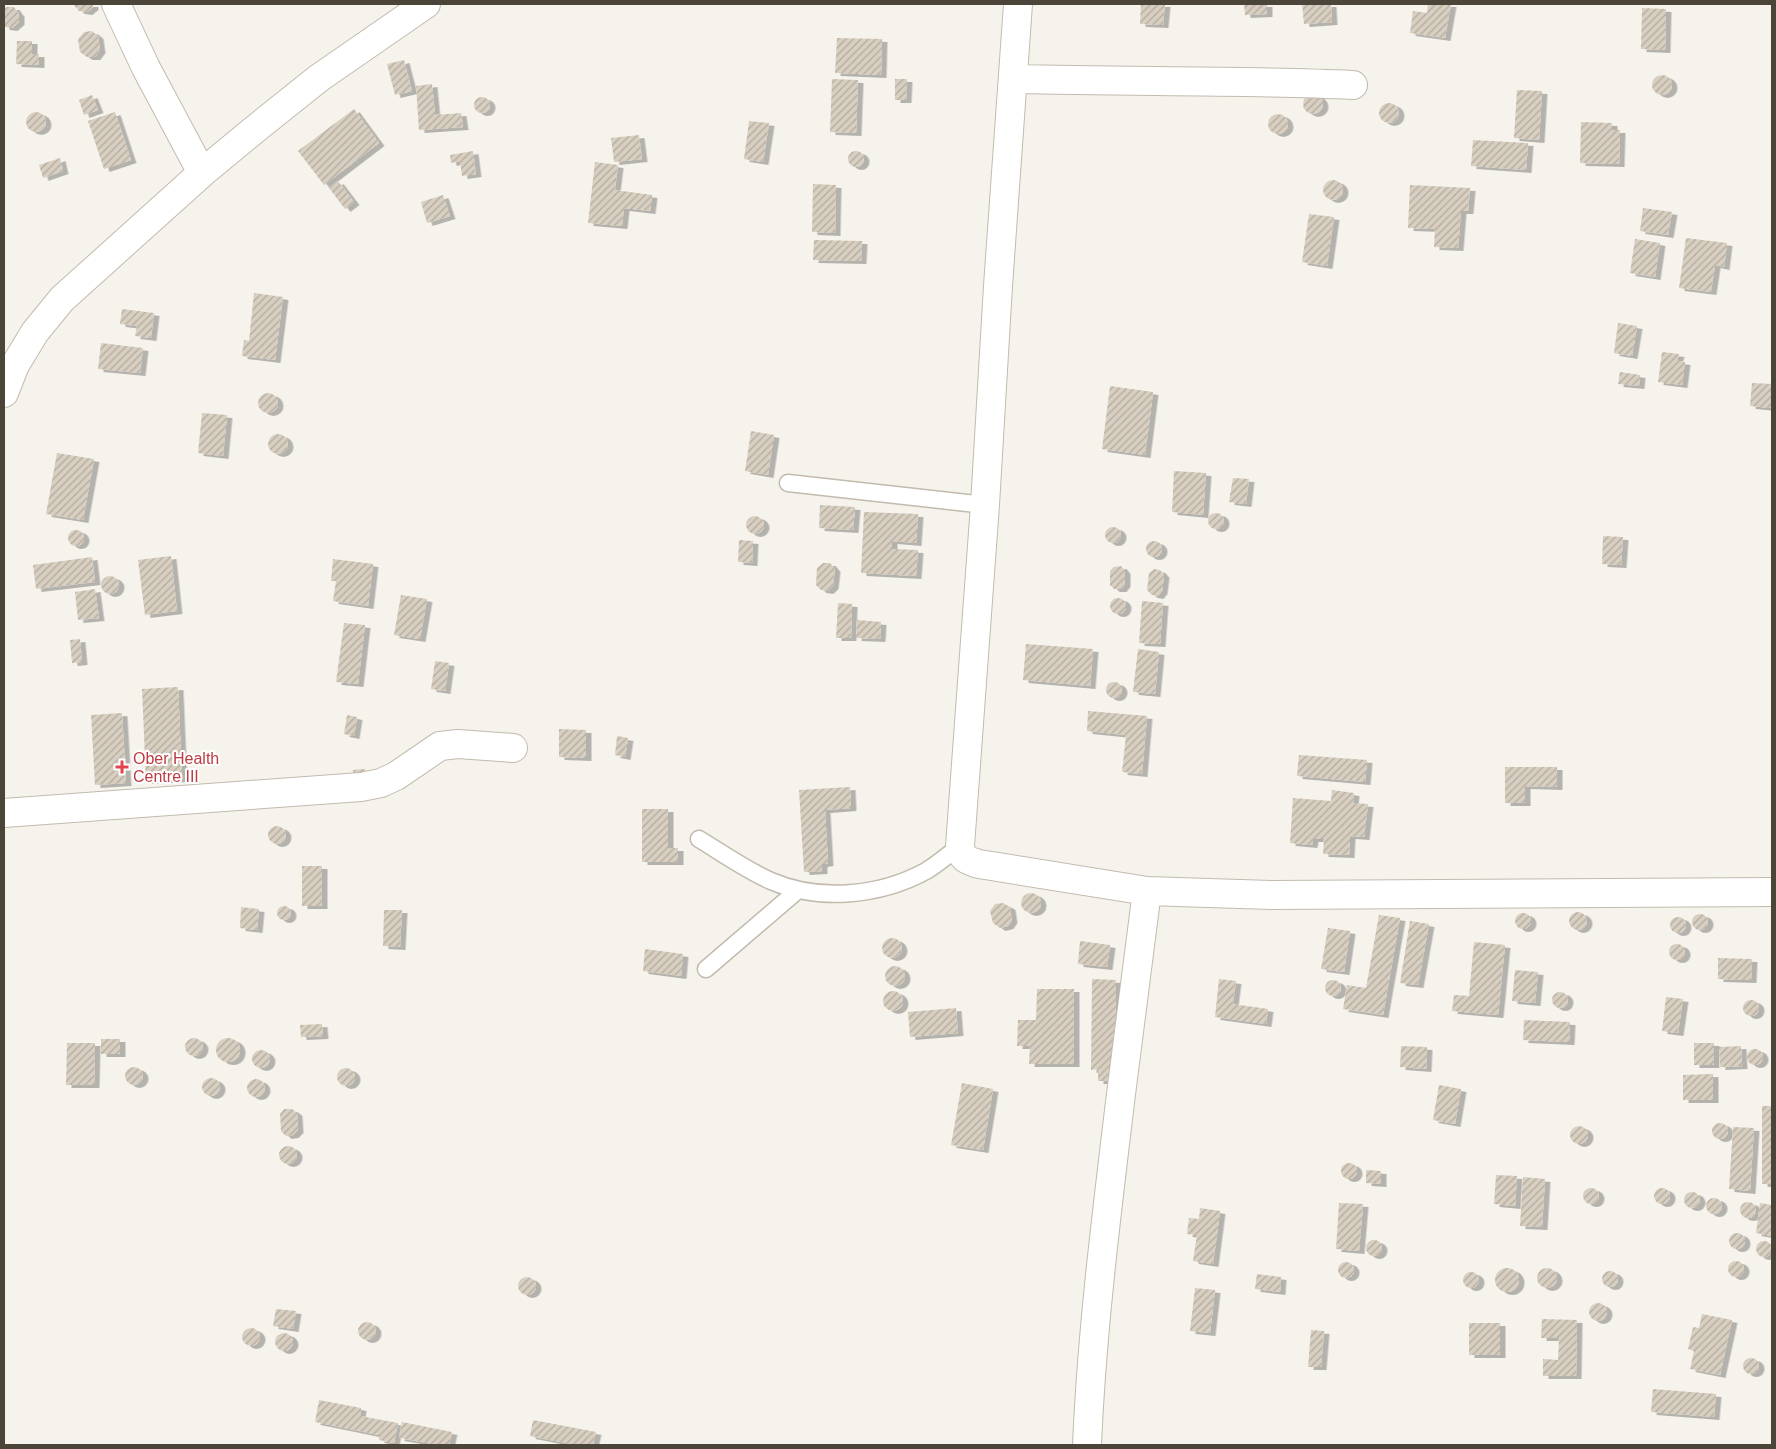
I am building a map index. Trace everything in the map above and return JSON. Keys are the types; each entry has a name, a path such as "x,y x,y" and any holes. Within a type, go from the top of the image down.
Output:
{"street":[{"path":"116,4 146,68 202,173"},
{"path":"4,393 15,365 36,332 62,299 202,173 319,78 426,4"},
{"path":"1018,4 998,286 986,506 960,846 961,854 967,860 979,864 1148,892 1270,895 1772,892"},
{"path":"1013,79 1130,82 1240,81 1353,85"},
{"path":"4,813 361,787 381,783 396,776 440,746 458,744 513,748"},
{"path":"1087,1445 1099,1279 1133,989 1148,892"}],"lane":[{"path":"788,483 986,506"},
{"path":"699,839 771,881 797,891 824,894 849,894 904,881 926,870 960,846"},
{"path":"706,969 797,891"}],"building":[{"path":"73,4 93,4 93,7 87,12 79,11"},
{"path":"1141,4 1165,4 1163,25 1140,24"},
{"path":"1244,4 1267,4 1267,14 1245,15"},
{"path":"1302,4 1331,4 1332,22 1304,24"},
{"path":"1428,4 1451,4 1445,38 1410,33 1413,11 1427,13"},
{"path":"6,7 14,7 19,14 19,22 12,28 4,27 4,9"},
{"path":"1642,8 1666,9 1665,50 1641,49"},
{"path":"92,31 98,36 100,50 95,57 87,57 80,52 78,39 84,32"},
{"path":"837,38 882,39 881,75 835,73"},
{"path":"17,41 32,41 32,54 39,54 39,65 16,64"},
{"path":"404,60 412,91 395,95 387,64"},
{"path":"1662,75 1669,78 1672,85 1669,92 1662,95 1655,92 1652,85 1655,78"},
{"path":"832,79 858,80 856,133 830,132"},
{"path":"895,79 907,79 906,100 895,100"},
{"path":"432,84 435,115 461,113 463,127 419,130 416,86"},
{"path":"1517,90 1542,91 1539,140 1514,138"},
{"path":"1313,94 1320,97 1323,104 1320,111 1313,114 1306,111 1303,104 1306,97"},
{"path":"92,95 98,110 84,115 79,100"},
{"path":"482,97 488,99 490,105 488,111 482,113 476,111 474,105 476,99"},
{"path":"1389,103 1396,106 1399,113 1396,120 1389,123 1382,120 1379,113 1382,106"},
{"path":"354,109 379,143 324,185 298,151"},
{"path":"32,112 40,112 46,118 46,126 40,132 32,132 26,126 26,118"},
{"path":"115,112 131,160 104,169 88,121"},
{"path":"1278,114 1285,117 1288,124 1285,131 1278,134 1271,131 1268,124 1271,117"},
{"path":"749,121 769,123 763,162 744,159"},
{"path":"1581,122 1612,123 1612,130 1620,130 1619,164 1580,163"},
{"path":"639,135 642,159 614,162 611,138"},
{"path":"1473,140 1528,143 1526,170 1471,166"},
{"path":"473,151 476,174 462,176 460,161 451,163 450,155"},
{"path":"856,151 862,153 864,159 862,165 856,167 850,165 848,159 850,153"},
{"path":"60,158 63,171 43,178 39,165"},
{"path":"595,162 618,165 615,190 652,195 650,211 624,208 622,226 588,223"},
{"path":"1333,180 1340,183 1343,190 1340,197 1333,200 1326,197 1323,190 1326,183"},
{"path":"338,181 354,202 345,209 329,188"},
{"path":"813,184 836,185 835,233 812,232"},
{"path":"1410,185 1470,188 1468,211 1461,211 1458,248 1434,247 1435,229 1408,228"},
{"path":"443,195 450,216 427,223 421,202"},
{"path":"1643,208 1672,212 1668,235 1640,231"},
{"path":"1309,214 1334,217 1327,266 1302,262"},
{"path":"1686,238 1727,243 1724,267 1715,265 1711,292 1679,288"},
{"path":"1635,239 1660,243 1655,277 1630,273"},
{"path":"814,240 862,241 861,261 813,260"},
{"path":"254,293 283,297 275,360 242,356 244,340 249,341"},
{"path":"122,309 154,313 151,338 135,336 137,326 120,324"},
{"path":"1618,323 1637,326 1632,356 1614,353"},
{"path":"101,343 143,348 140,373 98,369"},
{"path":"1662,352 1679,354 1677,361 1685,362 1682,385 1658,382"},
{"path":"1620,372 1640,375 1639,386 1618,384"},
{"path":"1752,383 1772,384 1771,408 1750,406"},
{"path":"1110,386 1153,392 1145,455 1102,449"},
{"path":"264,393 272,393 278,399 278,407 272,413 264,413 258,407 258,399"},
{"path":"202,413 227,415 223,456 198,453"},
{"path":"751,431 774,435 768,475 745,471"},
{"path":"274,434 282,434 288,440 288,448 282,454 274,454 268,448 268,440"},
{"path":"57,453 94,459 83,520 46,514"},
{"path":"1174,471 1206,473 1203,515 1172,512"},
{"path":"1233,478 1249,479 1246,504 1229,502"},
{"path":"820,505 855,507 853,530 819,528"},
{"path":"864,512 918,514 916,543 892,541 892,549 918,550 916,576 861,573"},
{"path":"1216,513 1222,515 1224,521 1222,527 1216,529 1210,527 1208,521 1210,515"},
{"path":"751,516 759,516 764,521 762,532 751,534 746,529 746,521"},
{"path":"1113,527 1119,529 1121,535 1119,541 1113,543 1107,541 1105,535 1107,529"},
{"path":"73,530 79,530 84,535 82,544 73,546 68,541 68,535"},
{"path":"1603,536 1623,537 1621,565 1602,564"},
{"path":"739,540 753,541 752,563 738,562"},
{"path":"1154,541 1160,543 1162,549 1160,555 1154,557 1148,555 1146,549 1148,543"},
{"path":"171,556 177,611 145,615 138,560"},
{"path":"92,557 95,582 36,589 33,565"},
{"path":"333,559 373,564 368,606 333,601 336,581 331,581"},
{"path":"823,563 830,563 835,569 833,586 828,591 821,590 816,585 817,568"},
{"path":"1121,566 1125,571 1125,584 1121,589 1114,589 1110,585 1110,571 1114,567"},
{"path":"1154,569 1160,570 1164,575 1162,591 1158,596 1152,595 1147,590 1149,573"},
{"path":"110,576 116,579 119,585 116,591 110,594 104,591 101,585 104,579"},
{"path":"95,589 99,618 78,620 75,592"},
{"path":"401,595 427,599 420,639 394,635"},
{"path":"1118,598 1124,600 1126,606 1124,612 1118,614 1112,612 1110,606 1112,600"},
{"path":"1142,601 1163,603 1160,644 1139,643"},
{"path":"838,603 852,604 851,638 836,638"},
{"path":"857,620 881,622 880,639 856,638"},
{"path":"344,623 365,625 358,684 336,682"},
{"path":"80,639 82,662 72,663 70,640"},
{"path":"1026,644 1093,649 1090,686 1023,680"},
{"path":"1138,649 1159,652 1155,694 1133,692"},
{"path":"435,661 449,663 445,691 431,689"},
{"path":"1114,682 1120,684 1122,690 1120,696 1114,698 1108,696 1106,690 1108,684"},
{"path":"178,687 182,779 146,781 142,689"},
{"path":"1088,711 1147,716 1142,774 1122,772 1126,735 1087,731"},
{"path":"122,713 126,783 95,785 91,715"},
{"path":"347,715 357,717 354,736 344,734"},
{"path":"559,729 586,730 586,758 559,757"},
{"path":"617,736 628,738 625,757 615,755"},
{"path":"1299,755 1367,760 1365,782 1297,776"},
{"path":"1505,767 1557,767 1557,787 1525,786 1525,803 1505,803"},
{"path":"365,769 366,780 354,781 353,770"},
{"path":"850,787 851,808 825,810 828,863 822,864 822,871 804,872 799,790"},
{"path":"1332,790 1354,793 1353,803 1368,804 1364,837 1350,836 1349,855 1323,854 1324,839 1313,839 1312,845 1290,843 1293,798 1331,801"},
{"path":"642,809 668,809 668,848 678,848 678,862 642,862"},
{"path":"277,826 283,829 286,835 283,841 277,844 271,841 268,835 271,829"},
{"path":"302,866 322,866 322,906 302,906"},
{"path":"1031,893 1038,896 1041,903 1038,910 1031,913 1024,910 1021,903 1024,896"},
{"path":"1003,903 1010,907 1012,920 1008,926 1000,928 993,923 990,911 995,904"},
{"path":"284,906 289,908 291,913 289,918 284,920 279,918 277,913 279,908"},
{"path":"241,907 259,909 257,930 240,928"},
{"path":"384,910 402,910 400,947 383,946"},
{"path":"1578,912 1584,915 1587,921 1584,927 1578,930 1572,927 1569,921 1572,915"},
{"path":"1520,913 1526,913 1531,918 1529,927 1520,929 1515,924 1515,918"},
{"path":"1697,914 1703,914 1708,919 1706,928 1697,930 1692,925 1692,919"},
{"path":"1379,915 1400,918 1383,1015 1343,1009 1347,985 1366,988"},
{"path":"1675,917 1681,917 1686,922 1684,931 1675,933 1670,928 1670,922"},
{"path":"1410,921 1429,924 1418,985 1400,983"},
{"path":"1328,928 1350,931 1344,972 1321,969"},
{"path":"892,938 899,941 902,948 899,955 892,958 885,955 882,948 885,941"},
{"path":"1080,941 1110,945 1107,967 1078,964"},
{"path":"1474,942 1505,945 1498,1015 1452,1011 1454,995 1469,996"},
{"path":"1674,944 1680,944 1685,949 1683,958 1674,960 1669,955 1669,949"},
{"path":"645,949 683,954 681,976 643,971"},
{"path":"1718,958 1752,959 1751,980 1718,979"},
{"path":"895,966 902,969 905,976 902,983 895,986 888,983 885,976 888,969"},
{"path":"1515,970 1538,972 1535,1003 1512,1001"},
{"path":"1092,979 1116,980 1115,1081 1098,1081 1098,1069 1091,1070"},
{"path":"1219,979 1236,981 1233,1004 1268,1009 1266,1024 1215,1017"},
{"path":"1330,980 1336,980 1341,985 1339,994 1330,996 1325,991 1325,985"},
{"path":"1037,989 1074,989 1074,1064 1029,1064 1030,1046 1017,1046 1018,1020 1036,1020"},
{"path":"893,991 900,994 903,1001 900,1008 893,1011 886,1008 883,1001 886,994"},
{"path":"1557,992 1563,992 1568,997 1566,1006 1557,1008 1552,1003 1552,997"},
{"path":"1666,997 1683,999 1678,1033 1662,1031"},
{"path":"1748,1000 1754,1000 1759,1005 1757,1014 1748,1016 1743,1011 1743,1005"},
{"path":"956,1008 958,1033 910,1037 908,1012"},
{"path":"1524,1020 1570,1022 1569,1042 1523,1040"},
{"path":"322,1024 323,1036 301,1037 300,1025"},
{"path":"194,1038 200,1041 203,1047 200,1053 194,1056 188,1053 185,1047 188,1041"},
{"path":"228,1038 236,1042 240,1050 236,1058 228,1062 220,1058 216,1050 220,1042"},
{"path":"101,1039 120,1039 120,1054 101,1054"},
{"path":"67,1043 95,1043 94,1085 66,1085"},
{"path":"1694,1043 1714,1043 1714,1065 1694,1065"},
{"path":"1401,1046 1427,1047 1426,1069 1400,1067"},
{"path":"1741,1046 1742,1066 1720,1067 1719,1047"},
{"path":"1752,1049 1758,1049 1763,1054 1761,1063 1752,1065 1747,1060 1747,1054"},
{"path":"261,1050 267,1053 270,1059 267,1065 261,1068 255,1065 252,1059 255,1053"},
{"path":"134,1067 140,1070 143,1076 140,1082 134,1085 128,1082 125,1076 128,1070"},
{"path":"346,1068 352,1071 355,1077 352,1083 346,1086 340,1083 337,1077 340,1071"},
{"path":"1713,1074 1713,1100 1683,1100 1683,1075"},
{"path":"211,1078 217,1081 220,1087 217,1093 211,1096 205,1093 202,1087 205,1081"},
{"path":"256,1079 262,1082 265,1088 262,1094 256,1097 250,1094 247,1088 250,1082"},
{"path":"962,1083 993,1089 983,1150 951,1145"},
{"path":"1439,1085 1461,1089 1455,1124 1433,1120"},
{"path":"1762,1106 1772,1106 1772,1184 1762,1184"},
{"path":"284,1109 292,1109 297,1113 298,1130 293,1135 286,1136 281,1131 280,1114"},
{"path":"1717,1123 1723,1123 1728,1128 1726,1137 1717,1139 1712,1134 1712,1128"},
{"path":"1579,1126 1585,1129 1588,1135 1585,1141 1579,1144 1573,1141 1570,1135 1573,1129"},
{"path":"1733,1127 1754,1128 1750,1191 1729,1189"},
{"path":"288,1146 294,1149 297,1155 294,1161 288,1164 282,1161 279,1155 282,1149"},
{"path":"1346,1163 1352,1163 1357,1168 1355,1177 1346,1179 1341,1174 1341,1168"},
{"path":"1366,1170 1381,1171 1381,1184 1366,1183"},
{"path":"1496,1175 1517,1176 1515,1206 1494,1204"},
{"path":"1523,1177 1545,1179 1542,1227 1520,1226"},
{"path":"1588,1188 1594,1188 1599,1193 1597,1202 1588,1204 1583,1199 1583,1193"},
{"path":"1659,1188 1665,1188 1670,1193 1668,1202 1659,1204 1654,1199 1654,1193"},
{"path":"1689,1192 1695,1192 1700,1197 1698,1206 1689,1208 1684,1203 1684,1197"},
{"path":"1711,1198 1717,1198 1722,1203 1720,1212 1711,1214 1706,1209 1706,1203"},
{"path":"1745,1202 1751,1202 1756,1207 1754,1216 1745,1218 1740,1213 1740,1207"},
{"path":"1339,1203 1363,1204 1359,1251 1336,1249"},
{"path":"1760,1203 1772,1205 1772,1236 1756,1233"},
{"path":"1200,1208 1220,1211 1213,1264 1193,1261 1197,1235 1187,1234 1189,1218 1199,1219"},
{"path":"1734,1233 1740,1233 1745,1238 1743,1247 1734,1249 1729,1244 1729,1238"},
{"path":"1371,1240 1377,1240 1382,1245 1380,1254 1371,1256 1366,1251 1366,1245"},
{"path":"1761,1241 1767,1241 1772,1246 1770,1255 1761,1257 1756,1252 1756,1246"},
{"path":"1733,1261 1739,1261 1744,1266 1742,1275 1733,1277 1728,1272 1728,1266"},
{"path":"1343,1262 1349,1262 1354,1267 1352,1276 1343,1278 1338,1273 1338,1267"},
{"path":"1507,1268 1516,1271 1519,1280 1516,1289 1507,1292 1498,1289 1495,1280 1498,1271"},
{"path":"1543,1268 1551,1268 1557,1274 1557,1282 1551,1288 1543,1288 1537,1282 1537,1274"},
{"path":"1607,1271 1613,1271 1618,1276 1616,1285 1607,1287 1602,1282 1602,1276"},
{"path":"1468,1272 1474,1272 1479,1277 1477,1286 1468,1288 1463,1283 1463,1277"},
{"path":"1257,1274 1281,1277 1280,1292 1255,1289"},
{"path":"527,1277 533,1280 536,1286 533,1292 527,1295 521,1292 518,1286 521,1280"},
{"path":"1195,1288 1215,1290 1210,1333 1190,1331"},
{"path":"1598,1303 1604,1306 1607,1312 1604,1318 1598,1321 1592,1318 1589,1312 1592,1306"},
{"path":"276,1309 296,1311 293,1329 273,1326"},
{"path":"1702,1314 1732,1320 1720,1375 1690,1369 1694,1351 1688,1349 1693,1327 1699,1328"},
{"path":"1542,1319 1577,1320 1576,1376 1543,1376 1543,1359 1558,1360 1559,1338 1541,1338"},
{"path":"367,1322 373,1325 376,1331 373,1337 367,1340 361,1337 358,1331 361,1325"},
{"path":"1469,1323 1500,1323 1500,1355 1469,1355"},
{"path":"251,1328 257,1331 260,1337 257,1343 251,1346 245,1343 242,1337 245,1331"},
{"path":"1311,1330 1324,1331 1321,1367 1308,1367"},
{"path":"284,1333 290,1336 293,1342 290,1348 284,1351 278,1348 275,1342 278,1336"},
{"path":"1748,1358 1754,1358 1759,1363 1757,1372 1748,1374 1743,1369 1743,1363"},
{"path":"1653,1389 1716,1394 1714,1417 1651,1412"},
{"path":"319,1400 361,1408 360,1416 398,1423 394,1443 379,1440 379,1435 315,1422"},
{"path":"533,1420 596,1432 593,1445 576,1445 530,1436"},
{"path":"402,1422 452,1432 449,1445 399,1438"}],"place":[{"name":"Ober Health Centre III","path":"122,767"}]}
